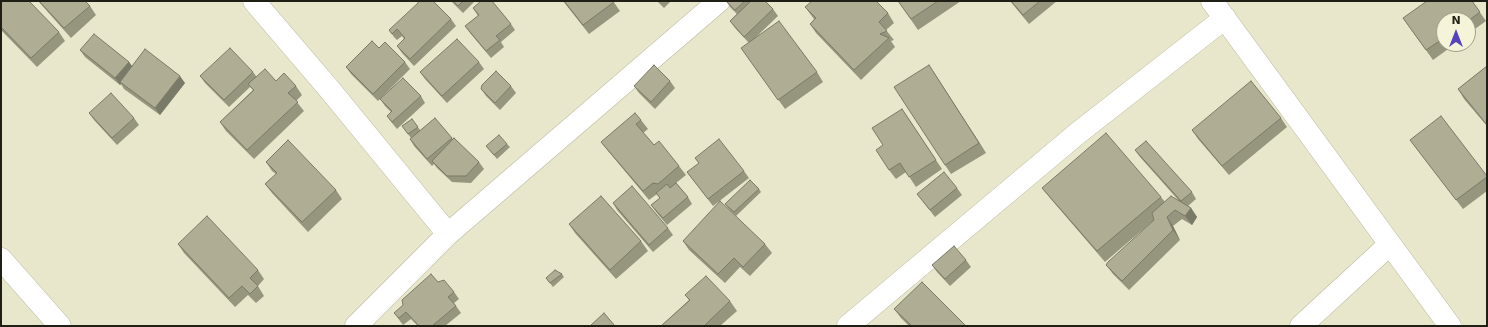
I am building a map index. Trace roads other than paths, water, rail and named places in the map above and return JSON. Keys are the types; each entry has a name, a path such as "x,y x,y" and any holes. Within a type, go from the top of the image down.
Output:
{"street":[{"path":"254,1 321,78 448,234"},
{"path":"356,326 448,234 719,1"},
{"path":"1212,1 1389,245 1450,326"},
{"path":"848,326 1078,133 1225,18"},
{"path":"1301,326 1389,245"},
{"path":"1,259 60,326"}]}
